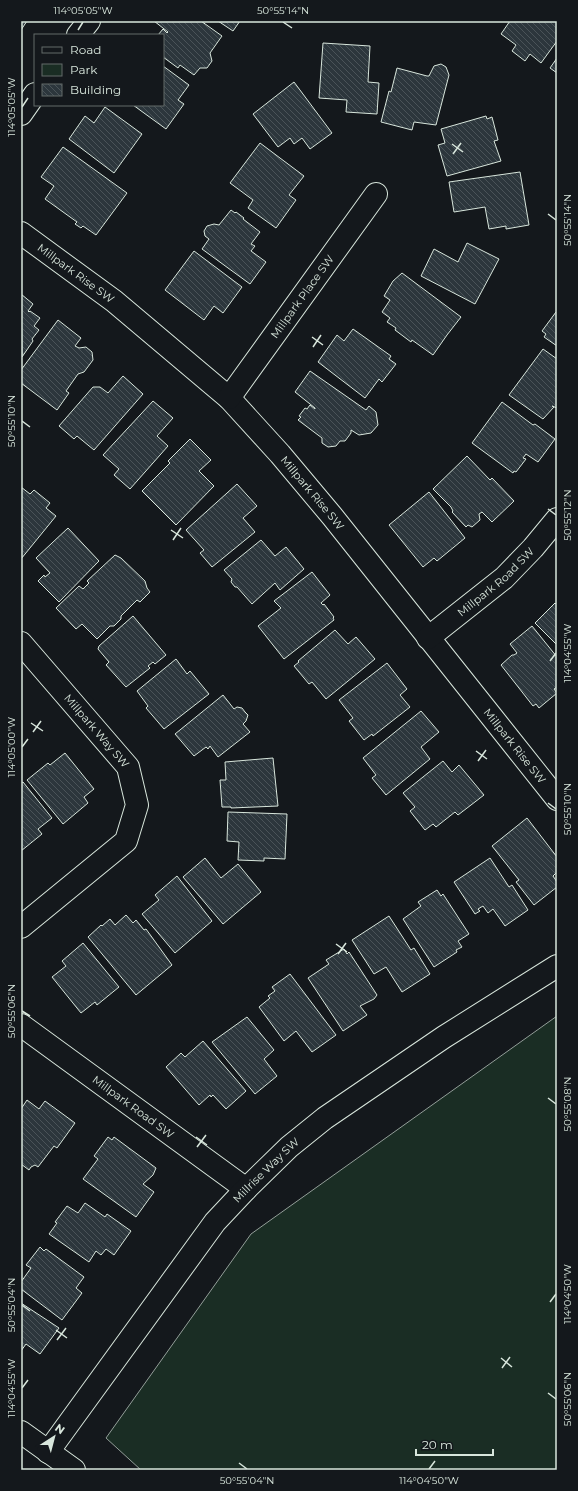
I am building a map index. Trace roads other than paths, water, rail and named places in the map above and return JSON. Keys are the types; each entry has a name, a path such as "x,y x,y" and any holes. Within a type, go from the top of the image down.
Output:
{"street":[{"path":"79,34 89,21"},
{"path":"21,114 34,95"},
{"name":"Millpark Place SW","path":"229,398 376,194"},
{"name":"Millpark Rise SW","path":"21,233 114,301 229,398 280,454 332,516 557,799"},
{"name":"Millpark Road SW","path":"428,638 504,578 557,520"},
{"name":"Millpark Way SW","path":"21,643 128,767 138,804 126,841 21,927"},
{"name":"Millrise Way SW","path":"48,1452 216,1222 246,1189 289,1147 325,1118 444,1038 557,966"},
{"name":"Millpark Road SW","path":"21,1025 246,1189"},
{"path":"21,1432 74,1470"}]}
